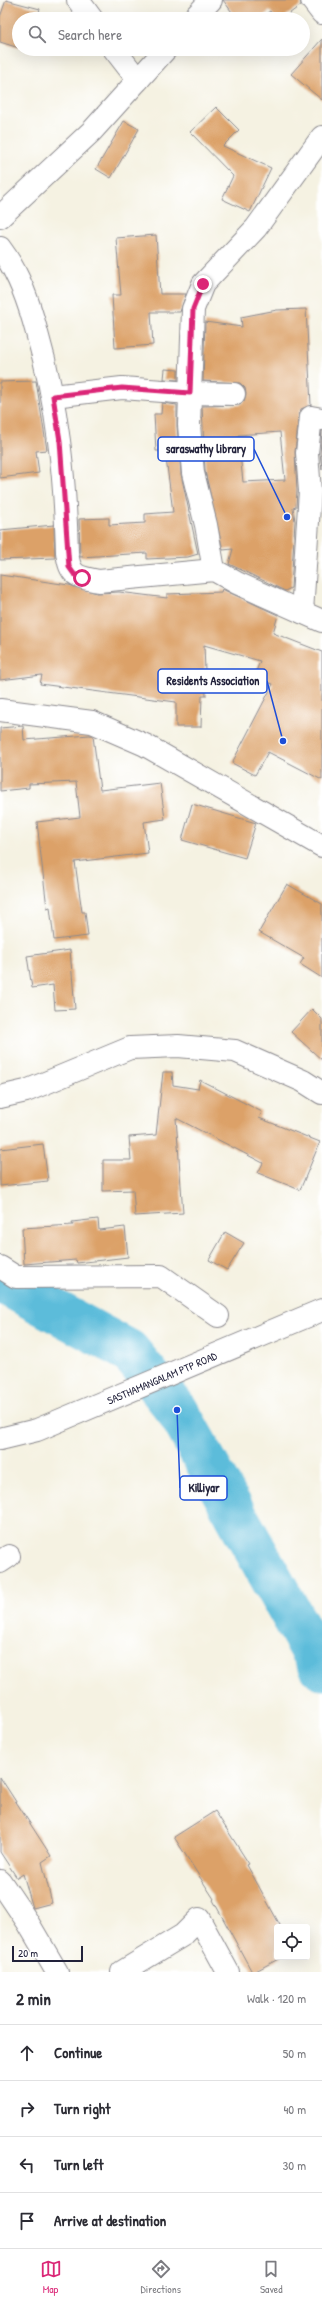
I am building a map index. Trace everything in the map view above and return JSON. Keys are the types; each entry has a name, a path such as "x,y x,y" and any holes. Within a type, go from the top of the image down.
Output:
{"street":[{"path":"78,0 87,12"},
{"path":"200,12 211,0"},
{"path":"312,0 322,13"},
{"path":"119,56 138,80"},
{"path":"0,217 92,131 160,56"},
{"path":"214,570 206,525 193,473 189,425 193,309 203,284 256,228 322,136"},
{"path":"0,248 13,265 30,308 48,372 60,441 67,552 69,567 74,574 82,578 99,581 214,570 237,584 322,621"},
{"path":"53,396 122,388 190,393 234,394"},
{"path":"302,612 310,492 307,453 310,417 322,419"},
{"path":"0,710 92,722 145,745 322,846"},
{"path":"0,1097 26,1091 130,1048 178,1046 235,1051 303,1081 322,1093"},
{"path":"0,1267 16,1277 161,1276 218,1316"},
{"name":"SASTHAMANGALAM PTP ROAD","path":"0,1439 37,1430 322,1310"},
{"path":"0,1881 27,1921 57,1972"},
{"path":"122,1972 183,1935 199,1919 228,1972"}],"building":[{"path":"6,0 40,9 39,12 12,12 12,46 0,42 0,17"},
{"path":"223,0 300,0 301,5 292,12 232,12"},
{"path":"322,39 322,100 291,74 307,56 310,56 310,53"},
{"path":"216,107 239,130 223,146 271,168 250,212 222,199 233,176 190,132"},
{"path":"124,121 139,129 111,178 96,169"},
{"path":"156,235 160,294 186,294 180,312 151,312 153,345 115,348 112,295 121,295 116,238"},
{"path":"306,309 311,405 301,409 299,416 295,452 297,491 296,507 293,508 295,521 291,588 285,591 229,564 233,549 223,550 205,471 202,406 240,405 244,401 246,394 245,388 240,383 203,381 205,322 242,327 241,317 277,310","holes":["280,432 285,480 243,482 238,435"]},
{"path":"165,369 178,370 178,380 164,379"},
{"path":"36,381 47,450 36,451 39,473 0,478 0,382"},
{"path":"162,403 177,405 177,426 181,474 198,554 188,557 147,559 147,553 80,557 79,519 109,518 109,525 145,523 145,514 173,512 165,451 156,451 154,414 161,414"},
{"path":"322,431 322,469 320,453"},
{"path":"54,525 55,558 0,560 0,530"},
{"path":"0,575 69,585 97,593 119,592 167,598 167,594 221,592 222,589 278,615 273,633 322,652 322,780 268,752 255,775 232,763 273,684 254,677 260,661 204,645 206,696 202,696 201,727 176,727 176,702 40,684 42,675 0,680"},
{"path":"23,726 24,740 93,736 100,790 160,783 165,819 144,822 148,853 75,862 82,912 85,912 88,936 54,940 50,907 47,908 37,822 80,817 76,782 29,784 29,788 0,791 0,728"},
{"path":"192,804 256,823 245,858 182,840"},
{"path":"287,884 322,904 322,978 300,964 304,958 259,932"},
{"path":"70,950 75,1009 55,1010 53,985 32,988 27,956"},
{"path":"312,1009 322,1019 322,1060 291,1032"},
{"path":"163,1072 172,1072 173,1085 198,1089 200,1080 262,1112 259,1118 320,1142 300,1190 258,1173 263,1163 176,1118 183,1213 135,1216 133,1190 103,1191 103,1160 131,1160 129,1137 156,1135"},
{"path":"43,1144 48,1181 0,1186 0,1149"},
{"path":"98,1219 99,1230 125,1227 128,1257 77,1263 76,1260 24,1264 22,1228 73,1225 72,1222"},
{"path":"225,1232 244,1243 227,1270 209,1260"},
{"path":"0,1777 51,1856 42,1862 52,1903 33,1908 23,1874 17,1878 0,1852"},
{"path":"215,1811 249,1864 247,1865 279,1924 274,1924 274,1960 276,1960 252,1972 213,1900 214,1899 174,1837"}],"waterway":[{"path":"0,1281 129,1351 177,1410 322,1669"}],"place":[{"name":"saraswathy library","path":"287,517"},
{"name":"Residents Association","path":"283,741"},
{"name":"Killiyar","path":"177,1410"}],"route":[{"path":"82,578 74,574 69,567 67,552 66,507 60,441 53,396 122,388 190,393 193,309 203,284"}]}
